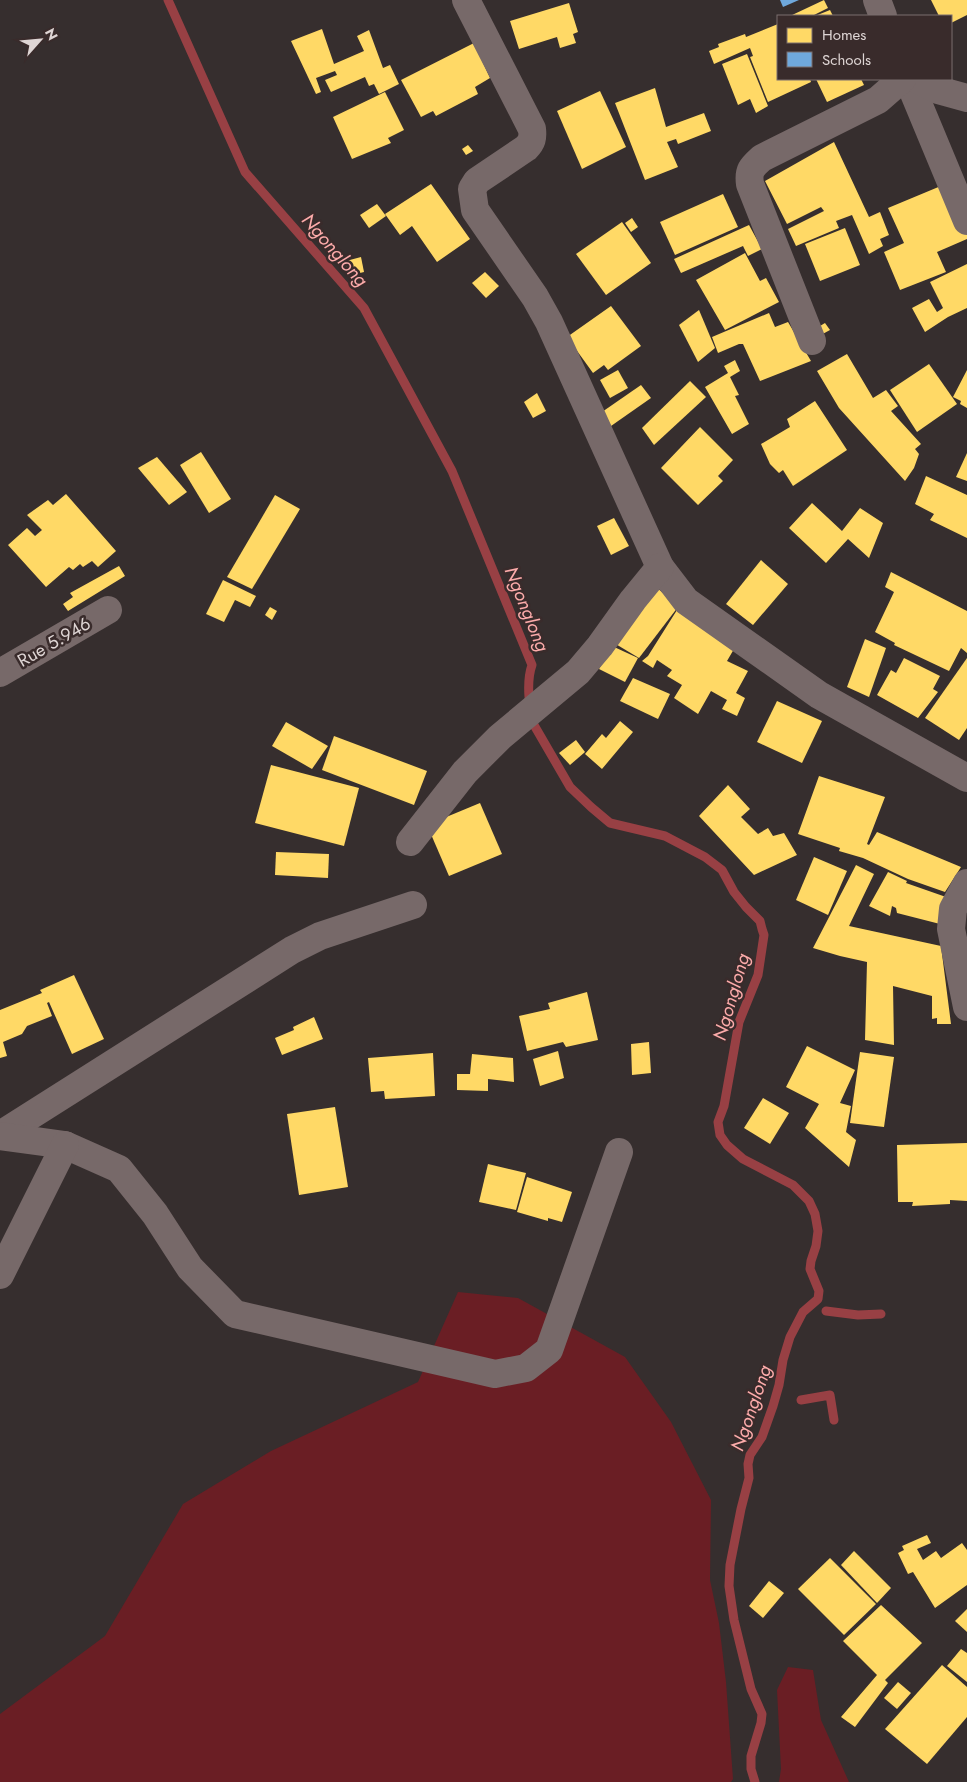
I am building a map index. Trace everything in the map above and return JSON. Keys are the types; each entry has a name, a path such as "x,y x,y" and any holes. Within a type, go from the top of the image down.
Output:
{"street":[{"path":"466,0 532,129 533,137 531,143 526,148 477,181 472,189 475,210 535,297 549,322 660,567 686,601 819,695 967,778"},
{"path":"876,0 883,15"},
{"path":"812,341 750,184 749,174 753,166 762,158 878,100 901,80"},
{"path":"908,80 967,221"},
{"path":"918,80 938,90 967,98"},
{"path":"410,842 465,772 500,736 578,672 660,567"},
{"name":"Rue 5.946","path":"0,673 108,610"},
{"path":"967,882 953,909 951,929 967,1007"},
{"path":"0,1135 292,950 320,936 413,905"},
{"path":"0,1135 65,1145 118,1169 155,1214 190,1268 235,1314 495,1374 526,1368 549,1350 619,1152"},
{"path":"0,1275 65,1145"}],"shaded area":[{"path":"458,1292 518,1298 625,1357 671,1422 711,1500 710,1580 719,1623 726,1682 733,1779 731,1782 0,1782 0,1714 105,1636 183,1504 271,1451 418,1382"},
{"path":"788,1667 813,1670 821,1720 849,1782 779,1782 781,1769 777,1690"}],"building: Homes":[{"path":"824,0 828,8 814,15 792,15"},
{"path":"931,0 967,0 967,15 952,22 952,15 938,15"},
{"path":"569,3 578,32 573,34 576,43 560,48 557,37 519,49 510,21"},
{"path":"830,10 832,15 818,15"},
{"path":"777,24 777,80 810,80 811,82 768,102 750,57 753,56 750,48 714,64 709,51 719,47 718,44 745,34 746,37"},
{"path":"322,29 334,64 364,51 357,36 369,30 383,68 390,65 399,84 379,94 374,84 369,86 365,77 331,92 325,80 337,75 335,71 316,78 321,92 316,94 291,41"},
{"path":"474,43 490,78 475,87 478,94 436,116 433,111 421,117 401,80"},
{"path":"747,54 768,106 756,113 750,99 738,105 722,64"},
{"path":"816,80 862,80 864,85 827,102"},
{"path":"655,88 666,127 704,113 711,131 678,144 676,139 667,142 678,167 645,180 615,103"},
{"path":"600,91 626,147 582,169 557,111"},
{"path":"385,92 404,130 388,138 391,143 352,159 333,117"},
{"path":"834,142 869,217 880,212 889,235 880,239 883,246 869,254 852,215 836,221 839,228 796,246 788,229 824,211 821,207 787,224 765,181"},
{"path":"468,145 473,151 466,155 462,149"},
{"path":"948,183 967,230 967,239 937,252 946,272 900,290 884,252 904,243 888,208"},
{"path":"431,184 470,239 437,262 412,226 400,235 385,214"},
{"path":"723,194 738,227 675,255 660,222"},
{"path":"377,204 386,216 369,228 360,215"},
{"path":"632,218 638,227 631,232 625,223"},
{"path":"622,222 651,263 606,295 576,254"},
{"path":"749,225 762,249 748,256 743,246 681,273 674,259"},
{"path":"845,228 860,265 820,281 805,244"},
{"path":"745,253 760,281 766,278 779,302 725,330 696,280"},
{"path":"361,257 364,272 348,276 346,261"},
{"path":"967,264 967,308 948,317 925,332 912,308 929,299 937,312 943,308 930,282"},
{"path":"485,272 499,286 486,298 472,283"},
{"path":"611,306 641,346 608,370 604,365 593,373 567,337"},
{"path":"699,310 715,348 698,362 679,325"},
{"path":"769,313 775,327 788,322 811,361 760,381 743,344 718,353 712,337"},
{"path":"825,323 830,330 819,336 815,329"},
{"path":"847,354 873,398 886,390 898,406 891,411 921,444 915,449 919,454 914,468 905,481 839,408 817,371"},
{"path":"735,360 740,371 730,377 739,395 735,396 749,424 732,434 705,387 728,373 724,366"},
{"path":"929,364 957,404 917,432 890,390"},
{"path":"618,370 628,388 610,398 600,380"},
{"path":"967,370 967,408 960,404 961,401 953,397"},
{"path":"690,381 706,397 654,445 642,428"},
{"path":"641,385 651,398 611,426 602,412"},
{"path":"537,393 546,411 533,418 524,402"},
{"path":"815,401 847,450 793,486 783,470 779,473 770,464 761,444 790,427 787,419"},
{"path":"700,427 733,460 718,476 723,481 698,505 661,468"},
{"path":"201,452 231,499 209,513 180,465"},
{"path":"967,453 967,481 956,477"},
{"path":"157,457 187,492 169,505 138,468"},
{"path":"926,476 967,495 967,538 930,520 934,514 915,504"},
{"path":"66,494 116,551 98,567 92,561 83,567 80,564 73,570 69,567 46,587 8,545 27,528 35,536 42,530 27,515 48,500 53,505"},
{"path":"275,495 300,509 252,589 227,577"},
{"path":"812,503 842,531 860,508 883,523 869,558 848,539 826,563 789,528"},
{"path":"614,518 629,546 611,555 597,526"},
{"path":"761,560 788,584 753,625 726,604"},
{"path":"119,566 125,576 68,611 63,604 73,597 70,593"},
{"path":"891,572 967,611 967,653 961,648 949,671 894,645 895,643 875,632 894,592 885,587"},
{"path":"223,580 256,596 250,607 235,600 224,622 206,614"},
{"path":"652,583 678,607 639,658 609,640"},
{"path":"270,607 277,611 272,620 265,615"},
{"path":"677,610 734,649 727,661 748,671 736,693 745,698 737,716 722,709 727,700 711,691 698,714 674,698 682,685 667,676 672,670 657,660 653,668 642,661 648,656"},
{"path":"865,639 886,648 869,697 847,687"},
{"path":"612,646 638,658 625,682 599,669"},
{"path":"904,658 940,676 933,689 938,692 918,718 877,695 891,670 896,673"},
{"path":"967,658 967,728 959,740 925,718"},
{"path":"633,678 670,694 658,719 620,701"},
{"path":"777,701 822,721 802,763 757,742"},
{"path":"620,721 633,732 602,769 585,754 602,734 606,738"},
{"path":"286,722 328,746 312,769 272,746"},
{"path":"334,736 427,771 414,805 322,770"},
{"path":"576,740 585,752 570,765 559,753"},
{"path":"271,765 359,788 344,846 255,823"},
{"path":"819,776 885,797 867,844 869,845 877,832 961,867 945,892 908,879 863,858 839,851 840,848 798,834"},
{"path":"728,785 750,809 741,817 758,834 768,828 773,836 784,833 797,855 754,875 699,816"},
{"path":"480,803 502,854 449,876 427,825"},
{"path":"276,852 329,854 328,878 275,875"},
{"path":"814,857 847,871 828,915 796,900"},
{"path":"856,865 874,874 849,926 941,946 951,1024 937,1024 937,1018 932,1019 932,996 893,986 894,1045 865,1040 867,962 813,948"},
{"path":"888,872 907,881 906,883 946,897 940,924 897,913 896,908 892,906 890,916 869,906"},
{"path":"74,975 104,1039 72,1054 49,1002 47,1003 52,1016 27,1026 22,1034 3,1042 7,1056 0,1058 0,1010 42,993 40,990"},
{"path":"587,992 598,1040 566,1047 563,1042 527,1051 519,1016 550,1009 548,1003"},
{"path":"314,1017 323,1039 282,1055 275,1038 294,1030 293,1027"},
{"path":"649,1042 651,1073 632,1075 631,1044"},
{"path":"807,1046 855,1070 840,1103 851,1106 846,1132 856,1140 849,1167 805,1128 819,1104 786,1087"},
{"path":"558,1051 564,1078 540,1086 533,1059"},
{"path":"860,1052 894,1057 884,1127 850,1123"},
{"path":"433,1053 435,1096 385,1099 384,1091 371,1092 368,1058"},
{"path":"472,1054 513,1058 514,1082 488,1079 488,1091 457,1090 457,1074 470,1074"},
{"path":"763,1098 789,1113 770,1144 744,1128"},
{"path":"335,1107 348,1187 299,1195 287,1114"},
{"path":"967,1143 967,1201 950,1200 950,1204 912,1206 913,1202 898,1202 897,1145"},
{"path":"488,1164 526,1173 516,1210 479,1202"},
{"path":"527,1177 572,1192 562,1222 548,1218 548,1221 517,1212"},
{"path":"927,1535 931,1543 917,1549 923,1560 936,1551 941,1558 962,1543 967,1550 967,1585 935,1608 913,1572 908,1574 898,1553 904,1550 902,1546"},
{"path":"854,1551 891,1588 877,1603 841,1565"},
{"path":"830,1558 876,1604 844,1635 798,1589"},
{"path":"769,1581 784,1593 763,1618 749,1606"},
{"path":"881,1605 922,1643 885,1680 888,1683 855,1727 841,1717 877,1675 843,1641"},
{"path":"967,1609 967,1632 955,1621"},
{"path":"961,1649 967,1653 967,1682 947,1666"},
{"path":"942,1665 967,1687 967,1717 927,1764 885,1729"},
{"path":"898,1682 911,1693 897,1709 884,1698"}],"building: Schools":[{"path":"780,0 799,0 783,7"}],"waterway":[{"name":"Ngonglong","path":"168,0 245,172 364,308 452,471 532,665 529,679 529,695 534,725 570,787 610,823 665,836 705,857 722,870 734,892 760,921 764,935 758,975 739,1022 724,1106 718,1122 720,1135 727,1145 743,1159 793,1185 809,1201 815,1214 818,1231 810,1269 819,1291 818,1299 803,1312 790,1337 773,1406 762,1437 750,1455 748,1464 749,1478 730,1565 729,1586 734,1620 751,1689 762,1714 751,1756 751,1769 755,1782"},
{"path":"826,1311 858,1315 881,1314"},
{"path":"801,1400 830,1395 834,1420"}]}
